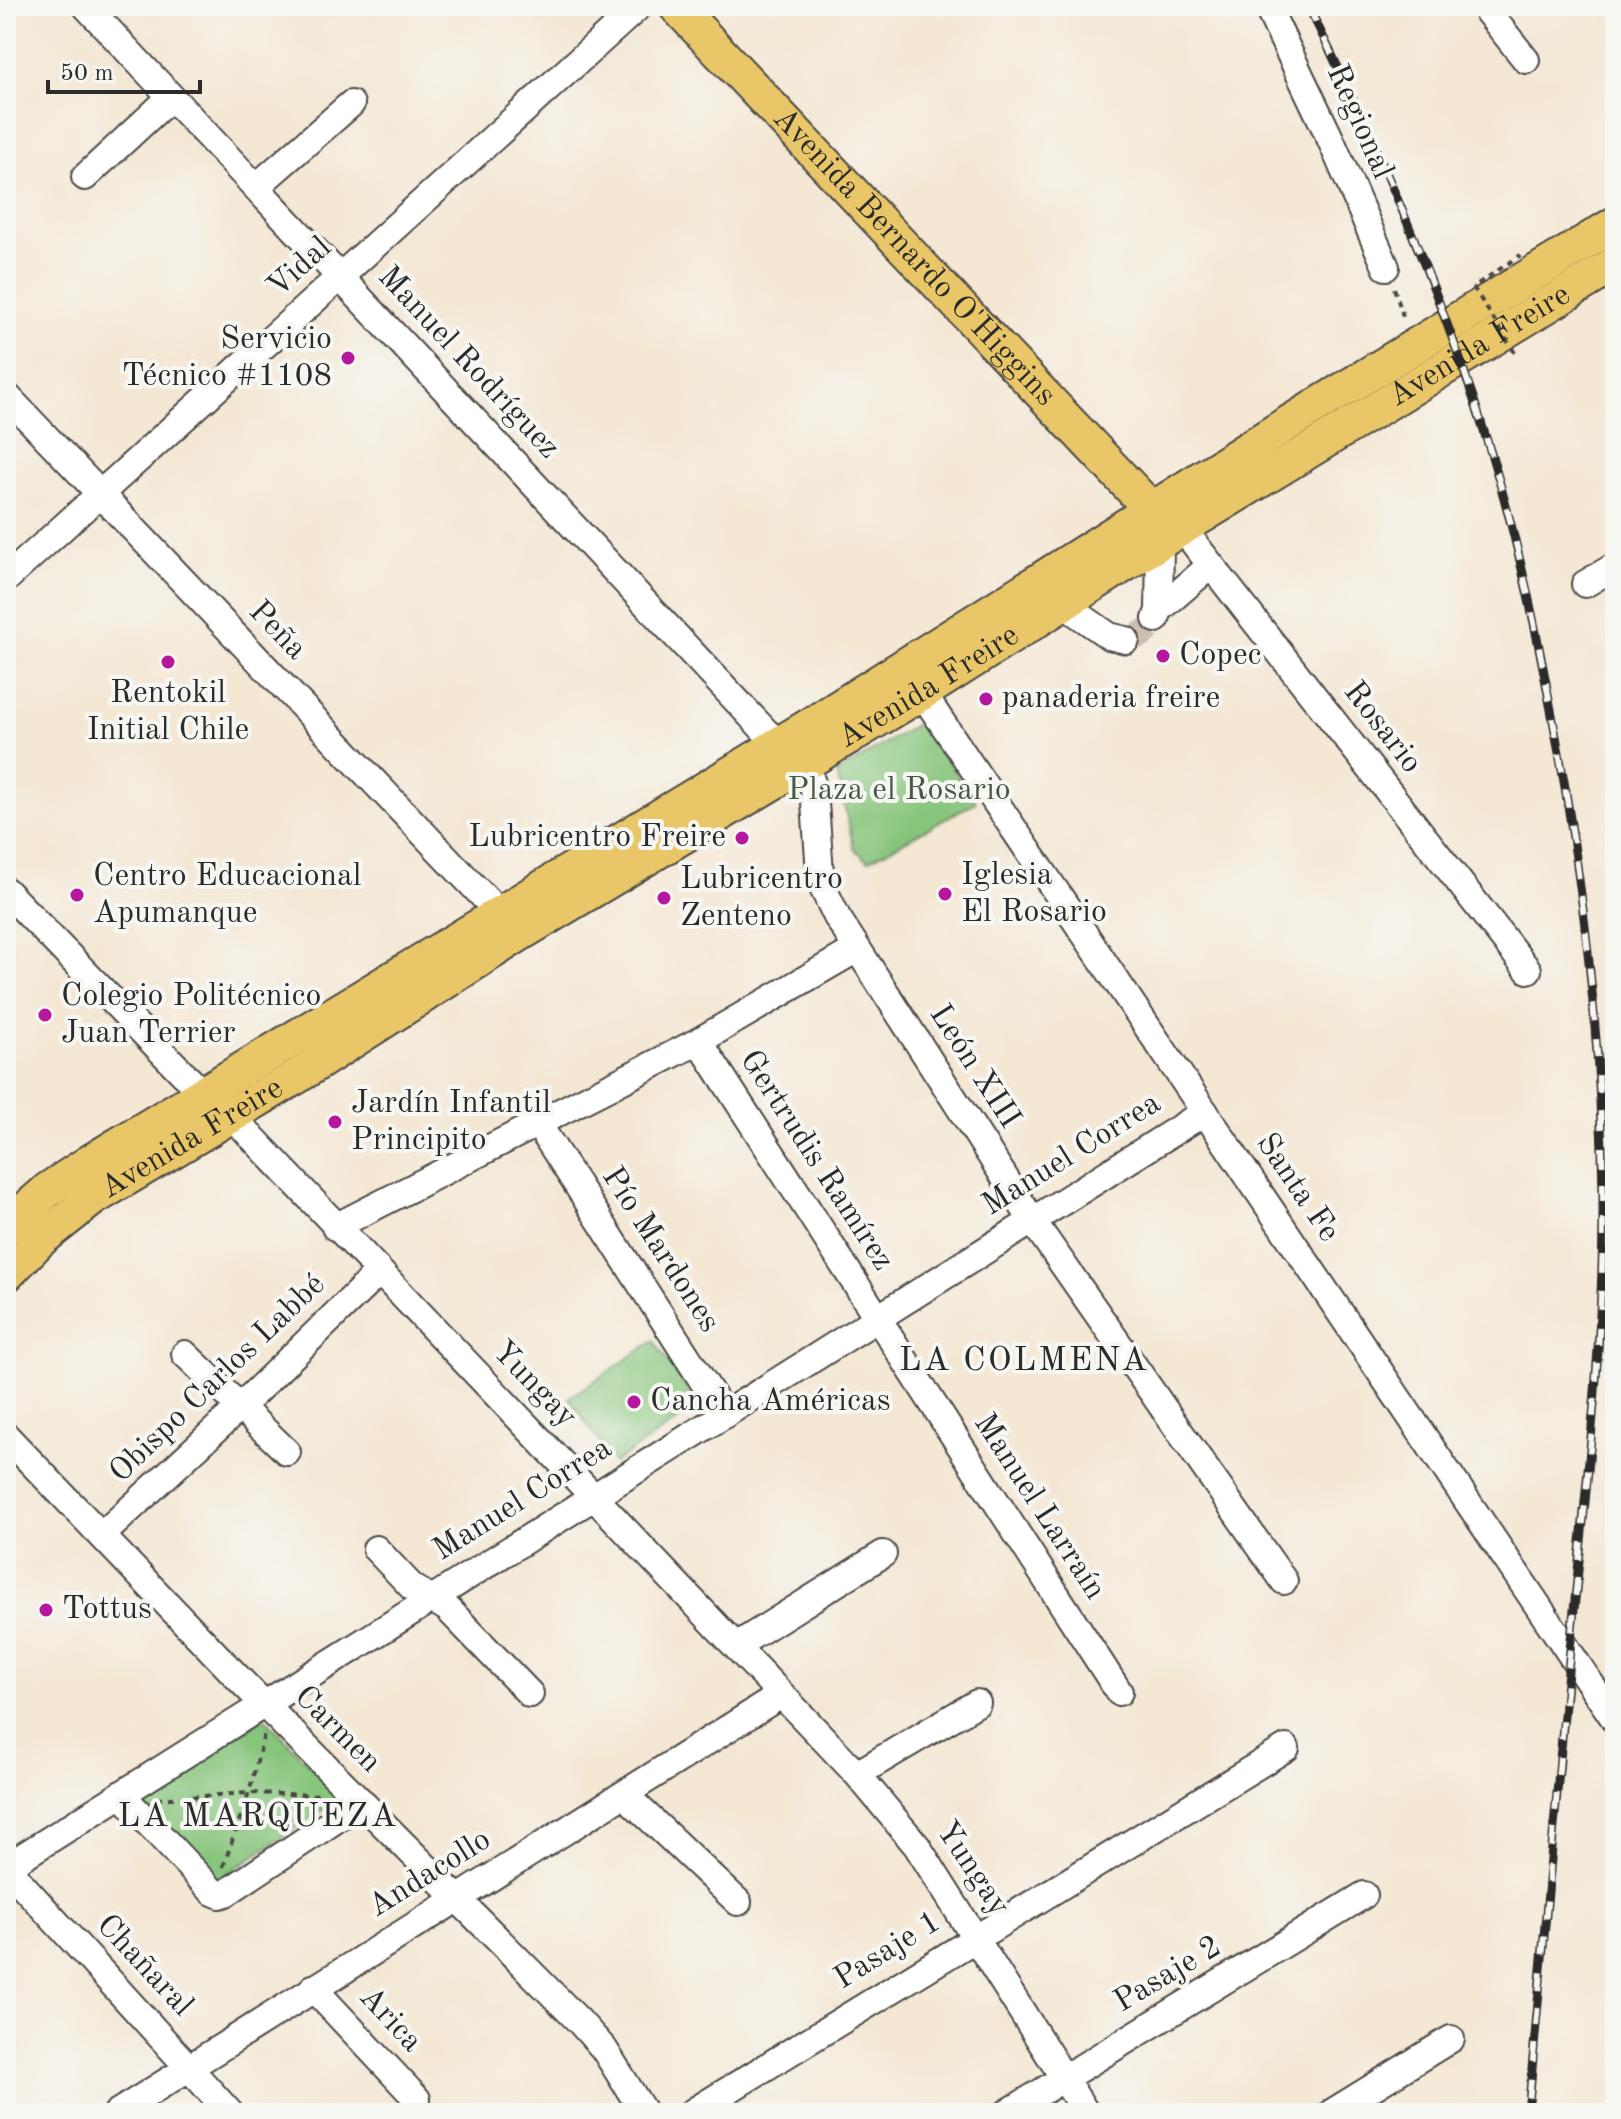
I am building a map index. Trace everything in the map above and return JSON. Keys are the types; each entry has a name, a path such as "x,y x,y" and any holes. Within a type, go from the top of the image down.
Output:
{"main road":[{"name":"Avenida Bernardo O'Higgins","path":"676,6 1151,509"},
{"name":"Avenida Freire","path":"6,1275 40,1240 79,1209 296,1077 518,935 792,753 940,643 1151,509 1615,224"},
{"name":"Avenida Freire","path":"6,1227 49,1189 90,1162 500,914 792,753 922,693 1062,603 1615,264"},
{"path":"1151,509 1147,534 1159,543"},
{"path":"922,693 940,643"}],"street":[{"name":"Manuel Rodríguez","path":"86,6 792,753"},
{"name":"Vidal","path":"6,579 639,6"},
{"name":"Regional","path":"1267,6 1324,124 1386,267"},
{"path":"1483,6 1526,60"},
{"path":"85,177 171,97"},
{"path":"256,187 351,104"},
{"name":"Peña","path":"6,395 500,914"},
{"path":"1159,543 1157,615 1211,565"},
{"name":"Rosario","path":"1159,543 1211,565 1528,970"},
{"path":"1585,584 1615,566"},
{"path":"1062,603 1109,636 1126,640"},
{"name":"Santa Fe","path":"922,693 1613,1713"},
{"name":"León XIII","path":"792,753 814,789 823,888 837,917 1032,1220 1284,1581"},
{"name":"Yungay","path":"6,891 203,1094 231,1115 857,1774 917,1846 1086,2113"},
{"path":"335,1227 699,1041 857,949"},
{"name":"Gertrudis Ramírez","path":"699,1041 877,1318"},
{"name":"Manuel Correa","path":"6,1867 121,1794 264,1716 429,1599 1205,1112"},
{"name":"Pío Mardones","path":"538,1124 724,1414"},
{"name":"Obispo Carlos Labbé","path":"102,1535 379,1272"},
{"name":"Manuel Larraín","path":"877,1318 1119,1692"},
{"path":"185,1354 287,1452"},
{"name":"Carmen","path":"6,1436 102,1535 264,1716 362,1802 587,2030 604,2049 644,2113"},
{"path":"376,1549 412,1587 447,1608 530,1694"},
{"path":"736,1646 883,1554"},
{"name":"Andacollo","path":"117,2113 781,1695"},
{"path":"857,1774 977,1703"},
{"name":"Pasaje 1","path":"691,2113 1286,1748"},
{"path":"121,1794 213,1892 220,1895 362,1802"},
{"path":"624,1794 738,1902"},
{"name":"Chañaral","path":"6,1867 230,2113"},
{"name":"Pasaje 2","path":"1007,2113 1364,1895"},
{"name":"Arica","path":"313,1988 417,2099"},
{"path":"1331,2113 1451,2039"}],"path":[{"path":"1515,353 1473,287 1521,255"},
{"path":"1386,267 1414,347"},
{"path":"252,1736 264,1716"},
{"path":"264,1716 276,1739"},
{"path":"232,1867 220,1876 249,1793 264,1716"},
{"path":"320,1784 331,1796"},
{"path":"149,1800 162,1792"},
{"path":"149,1800 249,1793 331,1796"},
{"path":"319,1805 331,1796"},
{"path":"149,1800 159,1811"}],"green space":[{"name":"Plaza el Rosario","path":"920,722 976,802 868,861 854,848 837,773"},
{"name":"Cancha Américas","path":"654,1341 698,1407 614,1463 569,1398"},
{"path":"264,1717 341,1798 218,1880 139,1799"}],"tunnel":[{"path":"1126,640 1144,633 1156,619"}],"railway":[{"path":"1308,6 1360,113 1408,223 1471,390 1499,479 1545,677 1572,830 1588,951 1601,1134 1600,1311 1592,1428 1528,2113"}],"place":[{"name":"Servicio Técnico #1108","path":"348,358"},
{"name":"Copec","path":"1163,656"},
{"name":"Rentokil Initial Chile","path":"168,662"},
{"name":"panaderia freire","path":"986,699"},
{"name":"Lubricentro Freire","path":"742,838"},
{"name":"Iglesia El Rosario","path":"945,894"},
{"name":"Centro Educacional Apumanque","path":"77,895"},
{"name":"Lubricentro Zenteno","path":"664,898"},
{"name":"Colegio Politécnico Juan Terrier","path":"45,1015"},
{"name":"Jardín Infantil Principito","path":"335,1122"},
{"name":"Cancha Américas","path":"634,1402"},
{"name":"Tottus","path":"46,1610"}],"district":[{"name":"LA COLMENA","path":"1024,1361"},
{"name":"LA MARQUEZA","path":"258,1817"}]}
